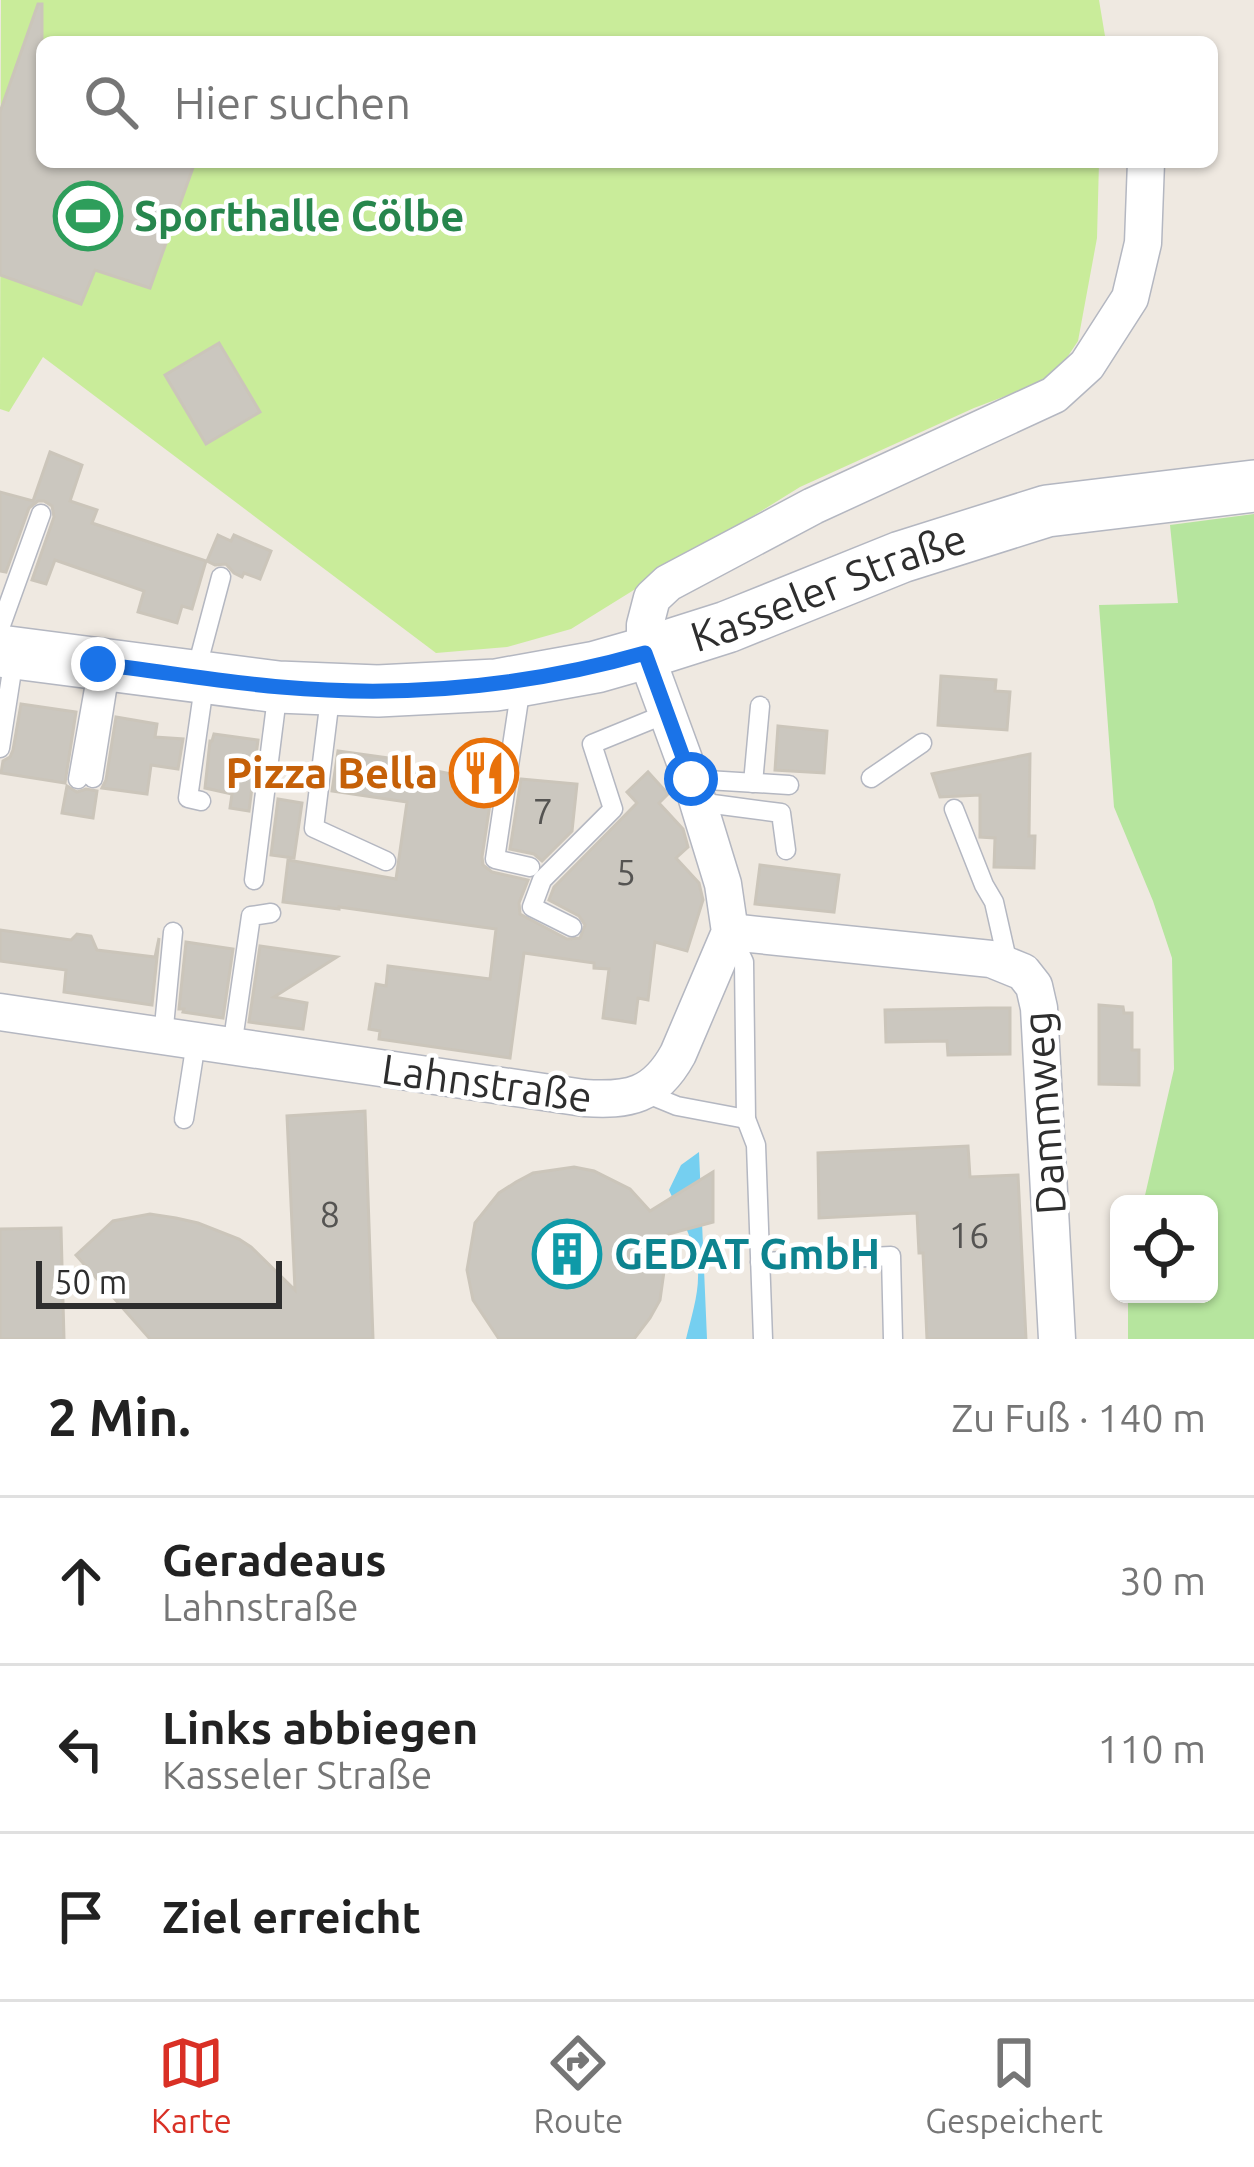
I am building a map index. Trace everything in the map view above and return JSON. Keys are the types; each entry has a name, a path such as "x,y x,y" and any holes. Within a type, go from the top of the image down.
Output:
{"main road":[{"name":"Kasseler Straße","path":"5,644 104,665 278,687 442,690 522,681 596,667 727,627 901,557 1047,511 1254,486"}],"street":[{"path":"730,932 723,884 645,653 652,598 668,583 813,506 1054,395 1087,364 1130,298 1143,243 1146,168"},
{"name":"Dammweg","path":"730,932 991,958 1023,972 1034,986 1039,1008 1057,1339"},
{"name":"Lahnstraße","path":"0,1012 616,1100 643,1092 668,1072 730,932"}],"lane":[{"path":"0,748 5,644 40,514"},
{"path":"201,801 188,798 200,677 221,577"},
{"path":"86,779 104,665"},
{"path":"522,681 495,859 530,867"},
{"path":"254,880 278,687"},
{"path":"331,690 314,827 386,861"},
{"path":"753,783 760,706"},
{"path":"572,927 532,907 542,880 613,809 592,744 668,712"},
{"path":"871,778 922,743"},
{"path":"694,790 753,783 789,785"},
{"path":"694,790 781,813 786,850"},
{"path":"954,809 994,902 1008,964"},
{"path":"184,1119 197,1042 251,916 271,913"},
{"path":"173,932 197,1042"},
{"path":"730,932 745,962 746,1119 756,1144 764,1339"},
{"path":"643,1092 677,1106 746,1119"},
{"path":"760,1262 891,1256 893,1339"}],"green space":[{"path":"1,0 1099,0 1105,36 36,36 36,168 1099,168 1097,238 1078,341 1062,365 1040,383 800,487 571,629 507,647 436,653 43,357 9,412 0,409"},
{"path":"1254,514 1254,1339 1128,1339 1128,1303 1218,1303 1218,1195 1145,1195 1174,1069 1172,958 1114,807 1099,605 1178,603 1170,525"}],"water":[{"path":"699,1152 707,1339 686,1339 696,1297 697,1261 669,1190 681,1165"}],"building":[{"name":"Sporthalle Cölbe","path":"38,4 42,4 42,36 36,36 36,168 193,168 150,288 95,270 81,304 0,275 0,112"},
{"path":"219,343 260,412 206,444 165,375"},
{"path":"50,452 82,465 70,501 97,510 92,523 206,561 192,609 182,606 177,623 138,612 144,591 55,560 46,584 32,580 54,517 52,506 44,501 29,508 6,572 0,571 0,492 33,501"},
{"path":"218,535 231,541 234,535 271,551 260,579 244,573 242,577 226,564 207,561"},
{"path":"941,676 996,680 995,691 1010,692 1007,730 938,725"},
{"path":"21,704 76,712 65,783 1,773 3,761 13,750"},
{"path":"116,717 157,724 155,737 183,739 178,769 151,765 147,794 102,788"},
{"path":"778,726 827,731 824,773 775,770"},
{"path":"214,734 258,740 249,811 230,808 232,794 205,788"},
{"path":"472,747 498,751 483,865 492,872 528,880 520,914 567,939 580,938 585,925 579,916 549,900 554,887 637,803 627,792 648,772 668,794 659,803 683,829 688,847 676,858 699,883 703,900 687,951 655,942 648,1000 638,998 635,1023 603,1018 609,969 524,953 510,1058 379,1039 380,1031 369,1029 376,984 386,986 388,966 490,979 496,929 283,902 288,860 396,879 407,802 332,791 338,751 403,760 402,764 466,777"},
{"path":"1030,754 1029,836 1035,836 1034,868 994,867 995,838 980,837 980,795 940,797 932,774"},
{"path":"521,779 577,784 572,831 542,861 534,854 510,849"},
{"path":"67,786 77,792 97,791 93,818 62,813"},
{"path":"278,799 302,803 294,858 271,855"},
{"path":"760,865 839,875 834,912 755,904"},
{"path":"0,930 71,940 77,934 91,936 97,950 155,957 159,938 152,1005 64,992 66,970 0,961"},
{"path":"186,942 233,949 223,1018 179,1009"},
{"path":"260,946 337,957 274,997 307,1003 303,1029 249,1022"},
{"path":"1099,1005 1123,1007 1124,1013 1132,1013 1139,1085 1099,1084"},
{"path":"1010,1008 1010,1054 948,1055 947,1041 886,1042 885,1010"},
{"path":"365,1111 373,1339 150,1339 76,1255 113,1221 150,1214 176,1218 239,1239 295,1290 287,1116"},
{"path":"968,1146 970,1177 1018,1175 1026,1339 927,1339 917,1213 819,1218 818,1153"},
{"name":"GEDAT GmbH","path":"574,1167 630,1189 650,1211 713,1172 713,1222 661,1236 666,1257 660,1300 634,1339 499,1339 473,1300 467,1270 475,1223 499,1193 516,1182 533,1173"},
{"path":"61,1228 64,1339 0,1339 0,1229"}],"place":[{"name":"Sporthalle Cölbe","path":"88,216"},
{"name":"Pizza Bella","path":"484,773"},
{"name":"GEDAT GmbH","path":"567,1254"}],"route":[{"path":"98,664 278,687 442,690 541,678 645,653 691,779"}]}
